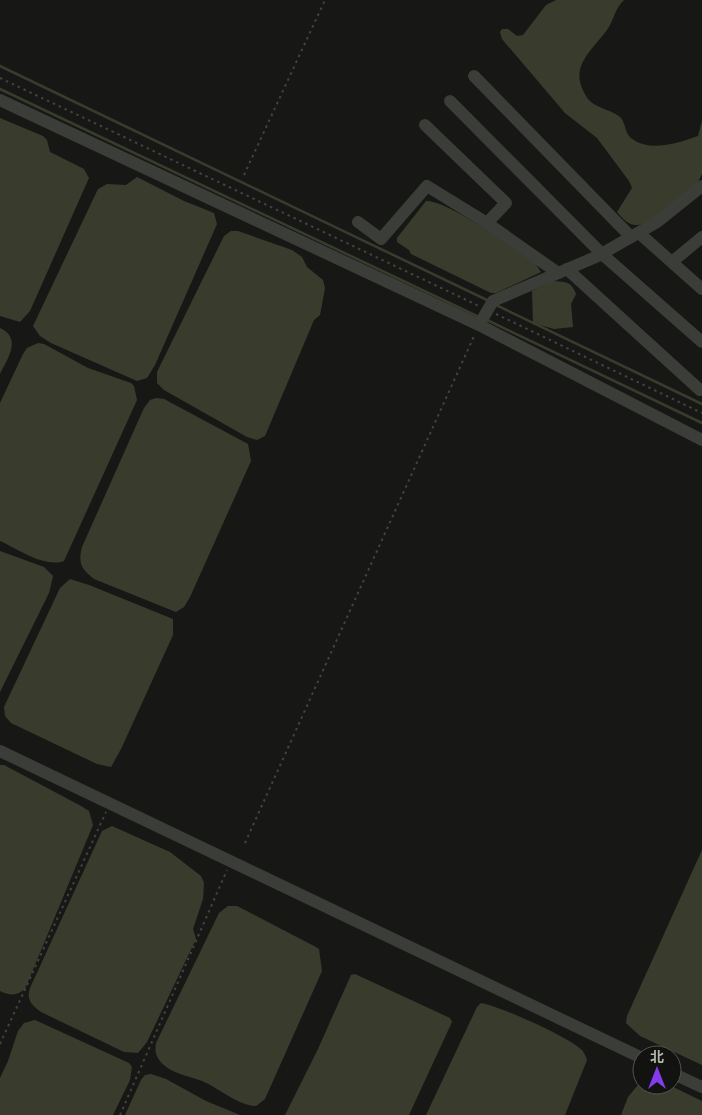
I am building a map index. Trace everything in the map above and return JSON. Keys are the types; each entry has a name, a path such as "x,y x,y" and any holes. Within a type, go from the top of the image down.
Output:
{"street":[{"path":"474,76 635,235 672,262 702,290"},
{"path":"0,100 486,313 702,440"},
{"path":"450,101 602,254 702,342"},
{"path":"425,125 506,203 487,223"},
{"path":"358,222 381,239 427,186 562,271 700,390"},
{"path":"486,313 562,271 602,254 657,222 700,191"},
{"path":"672,262 702,237"},
{"path":"0,751 632,1053"},
{"path":"682,1078 702,1087"}],"path":[{"path":"244,175 324,0"},
{"path":"0,78 486,313 702,413"},
{"path":"245,843 486,313"},
{"path":"0,1044 110,803"},
{"path":"120,1115 231,861"}],"shaded area":[{"path":"556,0 624,0 607,30 583,62 580,70 580,79 588,99 595,105 621,118 629,136 644,145 672,144 698,136 702,121 702,174 698,182 660,215 644,224 630,224 617,212 632,188 629,181 597,138 565,113 502,39 500,32 502,29 508,29 517,36 523,35 546,5"},
{"path":"0,118 43,136 47,140 50,152 84,169 89,178 30,311 20,322 0,316"},
{"path":"137,177 184,201 214,213 217,224 155,365 147,378 137,381 51,343 40,336 33,326 98,189 107,184 126,185"},
{"path":"426,201 449,208 480,225 533,260 541,272 496,293 491,293 411,254 409,250 397,242 397,238"},
{"path":"231,231 238,231 292,250 302,257 307,267 323,280 325,288 320,315 314,320 265,436 257,440 247,437 164,390 157,383 157,372 224,236"},
{"path":"553,281 570,284 576,294 571,304 573,327 554,329 533,323 532,291"},
{"path":"0,328 7,332 12,343 9,355 0,374"},
{"path":"38,343 44,344 88,368 131,383 134,386 137,400 64,561 56,562 40,560 0,541 0,403 23,354 27,348"},
{"path":"156,398 164,399 248,444 251,461 190,597 184,607 176,612 94,579 83,569 80,557 82,547 144,408 150,400"},
{"path":"0,551 44,567 53,576 49,593 0,692"},
{"path":"70,579 173,619 173,635 111,767 97,764 11,723 5,716 4,707 60,588"},
{"path":"0,765 4,765 89,811 93,825 25,989 13,994 0,991"},
{"path":"112,826 170,852 201,876 204,883 203,899 193,929 196,939 147,1042 138,1053 124,1052 41,1012 29,999 30,988 102,831"},
{"path":"702,850 702,1065 682,1056 682,1045 659,1045 640,1036 626,1023 627,1016"},
{"path":"228,906 237,906 319,949 322,971 265,1099 256,1106 242,1103 202,1081 180,1074 164,1065 157,1057 156,1052 156,1043 219,913"},
{"path":"355,974 450,1018 452,1022 409,1115 285,1115 318,1049 351,975"},
{"path":"481,1003 502,1009 546,1029 571,1042 583,1051 587,1060 565,1115 426,1115 477,1007"},
{"path":"35,1020 129,1063 132,1067 130,1080 113,1115 0,1115 0,1078 18,1031 24,1023"},
{"path":"151,1074 166,1079 206,1101 240,1115 125,1115 141,1080 145,1075"},
{"path":"682,1091 702,1101 702,1115 621,1115 632,1092 632,1095 682,1095"}],"waterway":[{"path":"0,66 489,301"},
{"path":"0,89 479,317"},
{"path":"496,305 702,404"},
{"path":"487,320 702,423"}]}
